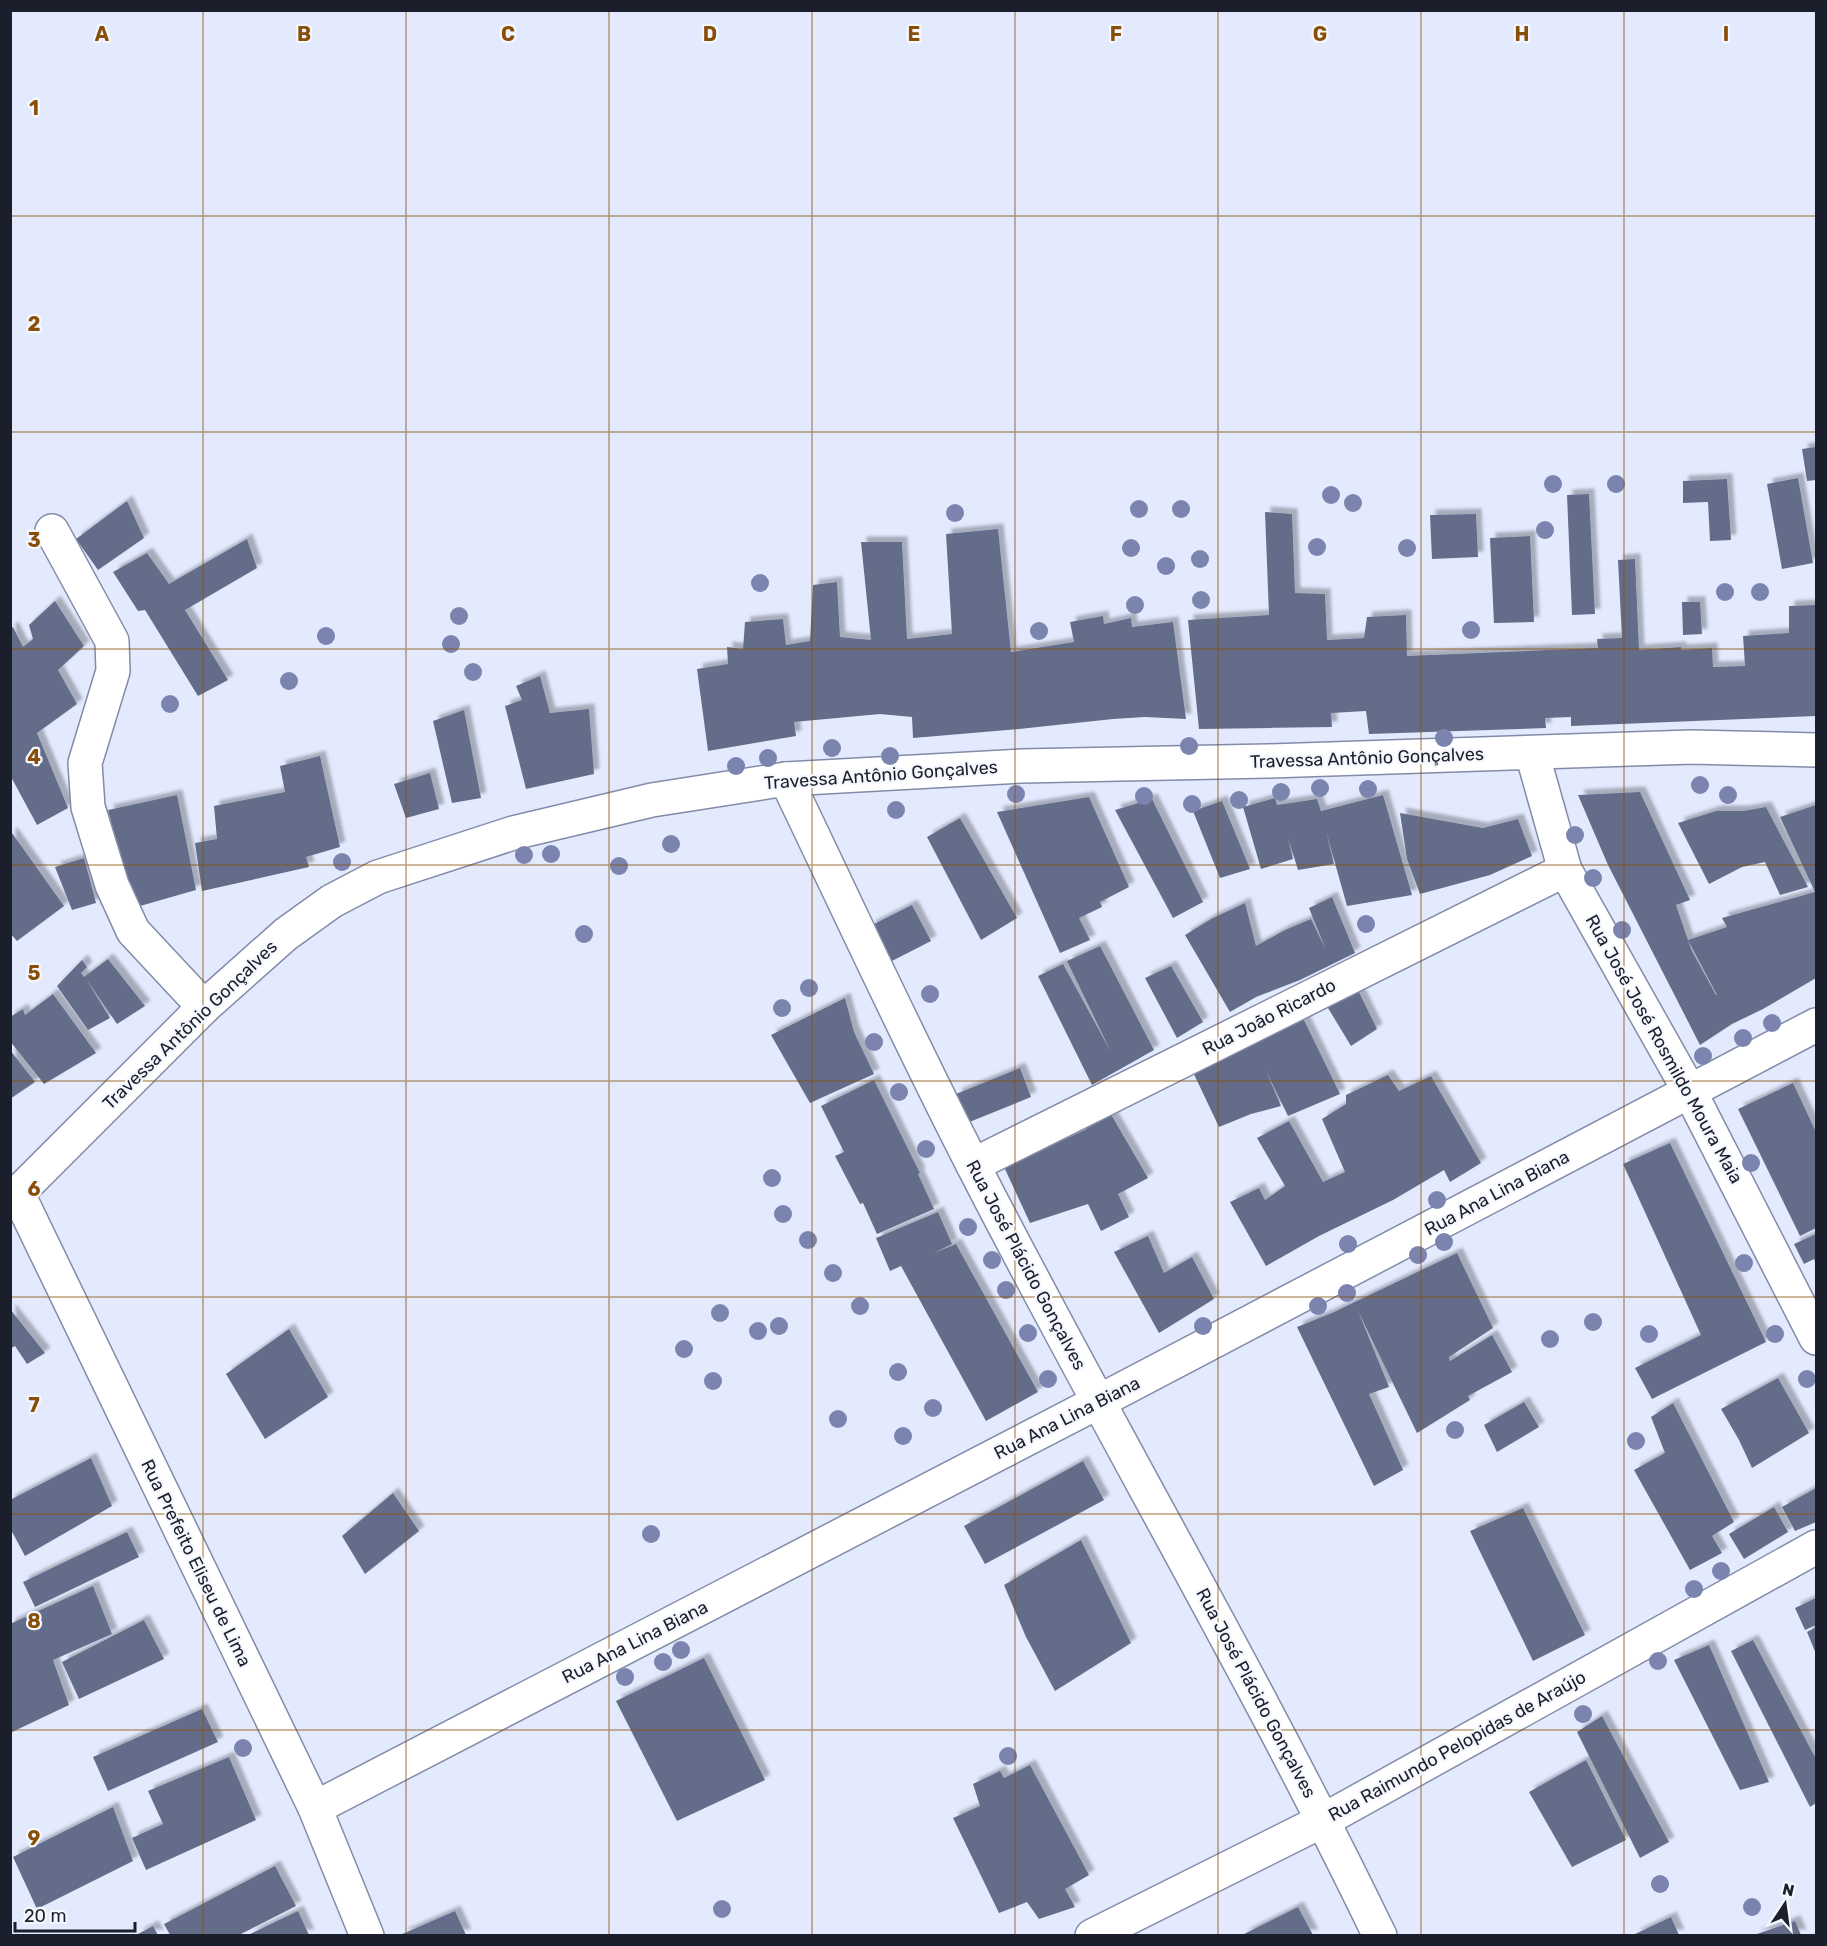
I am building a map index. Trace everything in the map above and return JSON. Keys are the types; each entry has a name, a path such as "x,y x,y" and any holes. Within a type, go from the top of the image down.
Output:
{"street":[{"path":"52,531 112,641 113,671 85,763 88,807 112,885 133,931 204,1007"},
{"name":"Travessa Antônio Gonçalves","path":"14,1198 204,1007 286,934 332,901 378,877 525,830 652,800 786,779 1022,766 1268,762 1692,747 1816,750"},
{"name":"Rua José José Rosmildo Moura Maia","path":"1532,753 1565,870 1690,1092 1816,1338"},
{"name":"Rua José Plácido Gonçalves","path":"786,779 973,1165 1324,1820 1380,1935"},
{"name":"Rua João Ricardo","path":"973,1165 1565,870"},
{"name":"Rua Ana Lina Biana","path":"315,1808 1098,1402 1816,1025"},
{"name":"Rua Prefeito Eliseu de Lima","path":"14,1198 315,1808 367,1935"},
{"name":"Rua Raimundo Pelopidas de Araújo","path":"1092,1935 1324,1820 1816,1547"}],"building":[{"path":"1816,447 1816,480 1807,481 1802,449"},
{"path":"1798,478 1813,563 1782,569 1767,484"},
{"path":"1727,479 1731,540 1710,541 1708,502 1683,503 1683,481"},
{"path":"1589,494 1595,614 1572,615 1567,495"},
{"path":"127,501 144,538 98,570 76,539"},
{"path":"1265,512 1292,514 1295,593 1325,594 1327,640 1364,638 1367,617 1406,615 1407,656 1598,648 1597,639 1622,638 1618,560 1635,559 1639,650 1681,647 1681,650 1712,648 1713,667 1745,666 1743,636 1789,633 1789,606 1816,605 1816,716 1571,726 1571,717 1545,718 1546,728 1369,734 1366,711 1331,713 1332,727 1199,729 1188,620 1269,615"},
{"path":"1476,514 1478,557 1432,559 1430,515"},
{"path":"998,529 1011,652 1074,642 1070,622 1103,616 1104,624 1131,618 1132,627 1173,622 1186,719 1145,717 1113,719 913,738 912,717 880,714 794,722 796,736 708,751 697,669 728,664 727,647 743,649 745,622 783,619 786,645 810,641 813,585 837,582 840,637 871,640 861,542 902,542 907,639 952,634 946,534"},
{"path":"1530,536 1534,622 1494,623 1490,538"},
{"path":"247,539 257,568 185,610 228,680 198,696 145,610 138,611 113,572 147,553 169,584"},
{"path":"55,601 84,646 58,670 77,704 37,733 68,808 37,825 10,775 10,702 12,701 10,629 13,627 23,647 33,639 29,625"},
{"path":"1682,602 1700,602 1702,634 1683,635"},
{"path":"540,676 550,713 589,709 594,774 526,789 505,706 522,700 516,686"},
{"path":"464,710 481,798 452,803 433,721"},
{"path":"320,756 340,847 306,857 309,867 202,891 195,843 217,839 214,806 285,792 280,766"},
{"path":"430,773 439,809 406,818 394,784"},
{"path":"1640,792 1690,900 1676,905 1688,940 1727,927 1722,918 1815,892 1780,817 1816,805 1816,978 1732,1024 1700,1045 1608,865 1578,795","holes":["1688,940 1717,995 1692,951"]},
{"path":"177,795 196,890 133,908 108,810"},
{"path":"1383,795 1412,895 1347,906 1326,831 1334,864 1298,870 1288,838 1293,859 1261,869 1243,807 1275,798 1277,805 1317,799 1321,811"},
{"path":"1089,797 1129,887 1100,902 1102,907 1079,918 1090,940 1060,953 997,812"},
{"path":"1152,799 1203,902 1173,918 1115,810"},
{"path":"1222,801 1250,869 1220,878 1193,811"},
{"path":"1766,807 1808,887 1780,895 1765,862 1742,867 1709,884 1678,823 1716,811 1743,811"},
{"path":"1400,813 1483,828 1518,819 1532,856 1490,875 1420,894 1407,859"},
{"path":"960,818 1017,918 981,940 927,837"},
{"path":"12,833 64,906 17,941 10,933 10,834"},
{"path":"84,858 96,903 72,910 55,867"},
{"path":"1332,897 1355,953 1300,980 1256,997 1230,1012 1185,935 1211,919 1245,903 1256,946 1311,919 1326,950 1309,908"},
{"path":"912,905 931,941 888,963 870,926"},
{"path":"1100,946 1154,1050 1092,1085 1038,976 1063,964 1111,1052 1067,961"},
{"path":"108,959 145,1006 117,1024 86,979 110,1018 88,1030 57,986 82,960 87,967 81,973 84,977"},
{"path":"1171,966 1203,1022 1177,1038 1145,978"},
{"path":"1356,986 1377,1029 1351,1046 1325,1003"},
{"path":"53,994 96,1053 44,1084 10,1041 10,1017 23,1009 25,1015"},
{"path":"845,998 854,1032 874,1074 810,1103 771,1035"},
{"path":"1303,1018 1340,1094 1288,1116 1266,1071 1281,1106 1251,1114 1219,1127 1192,1070"},
{"path":"10,1050 35,1082 10,1099"},
{"path":"1020,1068 1031,1097 967,1123 956,1094"},
{"path":"1388,1075 1399,1091 1431,1076 1481,1163 1450,1182 1444,1170 1393,1200 1319,1236 1266,1266 1230,1202 1259,1188 1265,1200 1285,1186 1257,1138 1289,1121 1323,1182 1345,1172 1322,1119 1346,1104 1346,1095"},
{"path":"874,1080 920,1173 918,1174 934,1209 877,1234 863,1203 860,1204 835,1156 844,1152 821,1106"},
{"path":"1793,1083 1816,1132 1816,1228 1800,1236 1738,1109"},
{"path":"1109,1111 1148,1178 1118,1194 1129,1217 1101,1231 1088,1204 1030,1223 1004,1167 1085,1130"},
{"path":"1670,1143 1766,1342 1652,1399 1635,1368 1701,1335 1623,1164"},
{"path":"938,1212 952,1244 934,1253 956,1244 1038,1392 986,1421 901,1266 890,1271 876,1238"},
{"path":"1816,1234 1816,1264 1814,1259 1804,1264 1794,1244"},
{"path":"1148,1236 1164,1273 1192,1257 1214,1299 1159,1333 1114,1252"},
{"path":"1457,1253 1493,1328 1449,1357 1450,1361 1492,1335 1512,1372 1468,1396 1470,1400 1417,1433 1358,1311 1389,1387 1369,1394 1403,1470 1374,1486 1297,1327 1332,1313"},
{"path":"10,1309 45,1353 27,1364 15,1346 10,1349"},
{"path":"289,1329 328,1397 265,1439 226,1374"},
{"path":"1778,1378 1809,1433 1752,1468 1721,1409"},
{"path":"1524,1402 1539,1427 1497,1452 1484,1425"},
{"path":"1673,1403 1734,1522 1712,1536 1722,1553 1690,1570 1634,1470 1665,1453 1651,1417"},
{"path":"91,1458 112,1506 25,1556 10,1528 10,1500"},
{"path":"1083,1461 1104,1500 985,1564 964,1526"},
{"path":"1816,1488 1816,1522 1795,1531 1782,1507"},
{"path":"393,1493 419,1531 365,1574 342,1536"},
{"path":"1774,1507 1788,1532 1744,1559 1729,1534"},
{"path":"1523,1508 1585,1635 1533,1661 1470,1531"},
{"path":"127,1532 139,1557 35,1607 23,1582"},
{"path":"1081,1540 1131,1643 1055,1691 1026,1637 1004,1585"},
{"path":"93,1586 112,1634 53,1660 69,1705 10,1733 10,1624"},
{"path":"1816,1598 1816,1625 1805,1630 1795,1608"},
{"path":"144,1620 164,1659 79,1699 62,1662"},
{"path":"1816,1627 1816,1654 1807,1632"},
{"path":"1753,1640 1816,1759 1816,1803 1810,1807 1731,1651"},
{"path":"1709,1645 1769,1782 1740,1790 1674,1660"},
{"path":"704,1658 765,1780 677,1821 616,1701"},
{"path":"202,1709 218,1742 108,1791 93,1757"},
{"path":"1602,1716 1669,1842 1640,1858 1577,1732"},
{"path":"229,1757 256,1820 146,1870 132,1838 163,1824 148,1791"},
{"path":"1586,1760 1626,1840 1572,1867 1529,1792"},
{"path":"1030,1765 1089,1875 1065,1889 1075,1907 1039,1919 1027,1902 999,1913 953,1818 980,1806 973,1784 1000,1771 1004,1778"},
{"path":"113,1807 133,1861 37,1909 13,1857"},
{"path":"275,1866 296,1906 239,1935 170,1935 164,1924"},
{"path":"1298,1907 1313,1935 1242,1935"},
{"path":"298,1911 309,1935 248,1935"},
{"path":"455,1911 466,1935 400,1935"},
{"path":"1671,1917 1679,1935 1633,1935"},
{"path":"1795,1921 1801,1935 1754,1935"},
{"path":"153,1926 158,1935 136,1935"}]}
